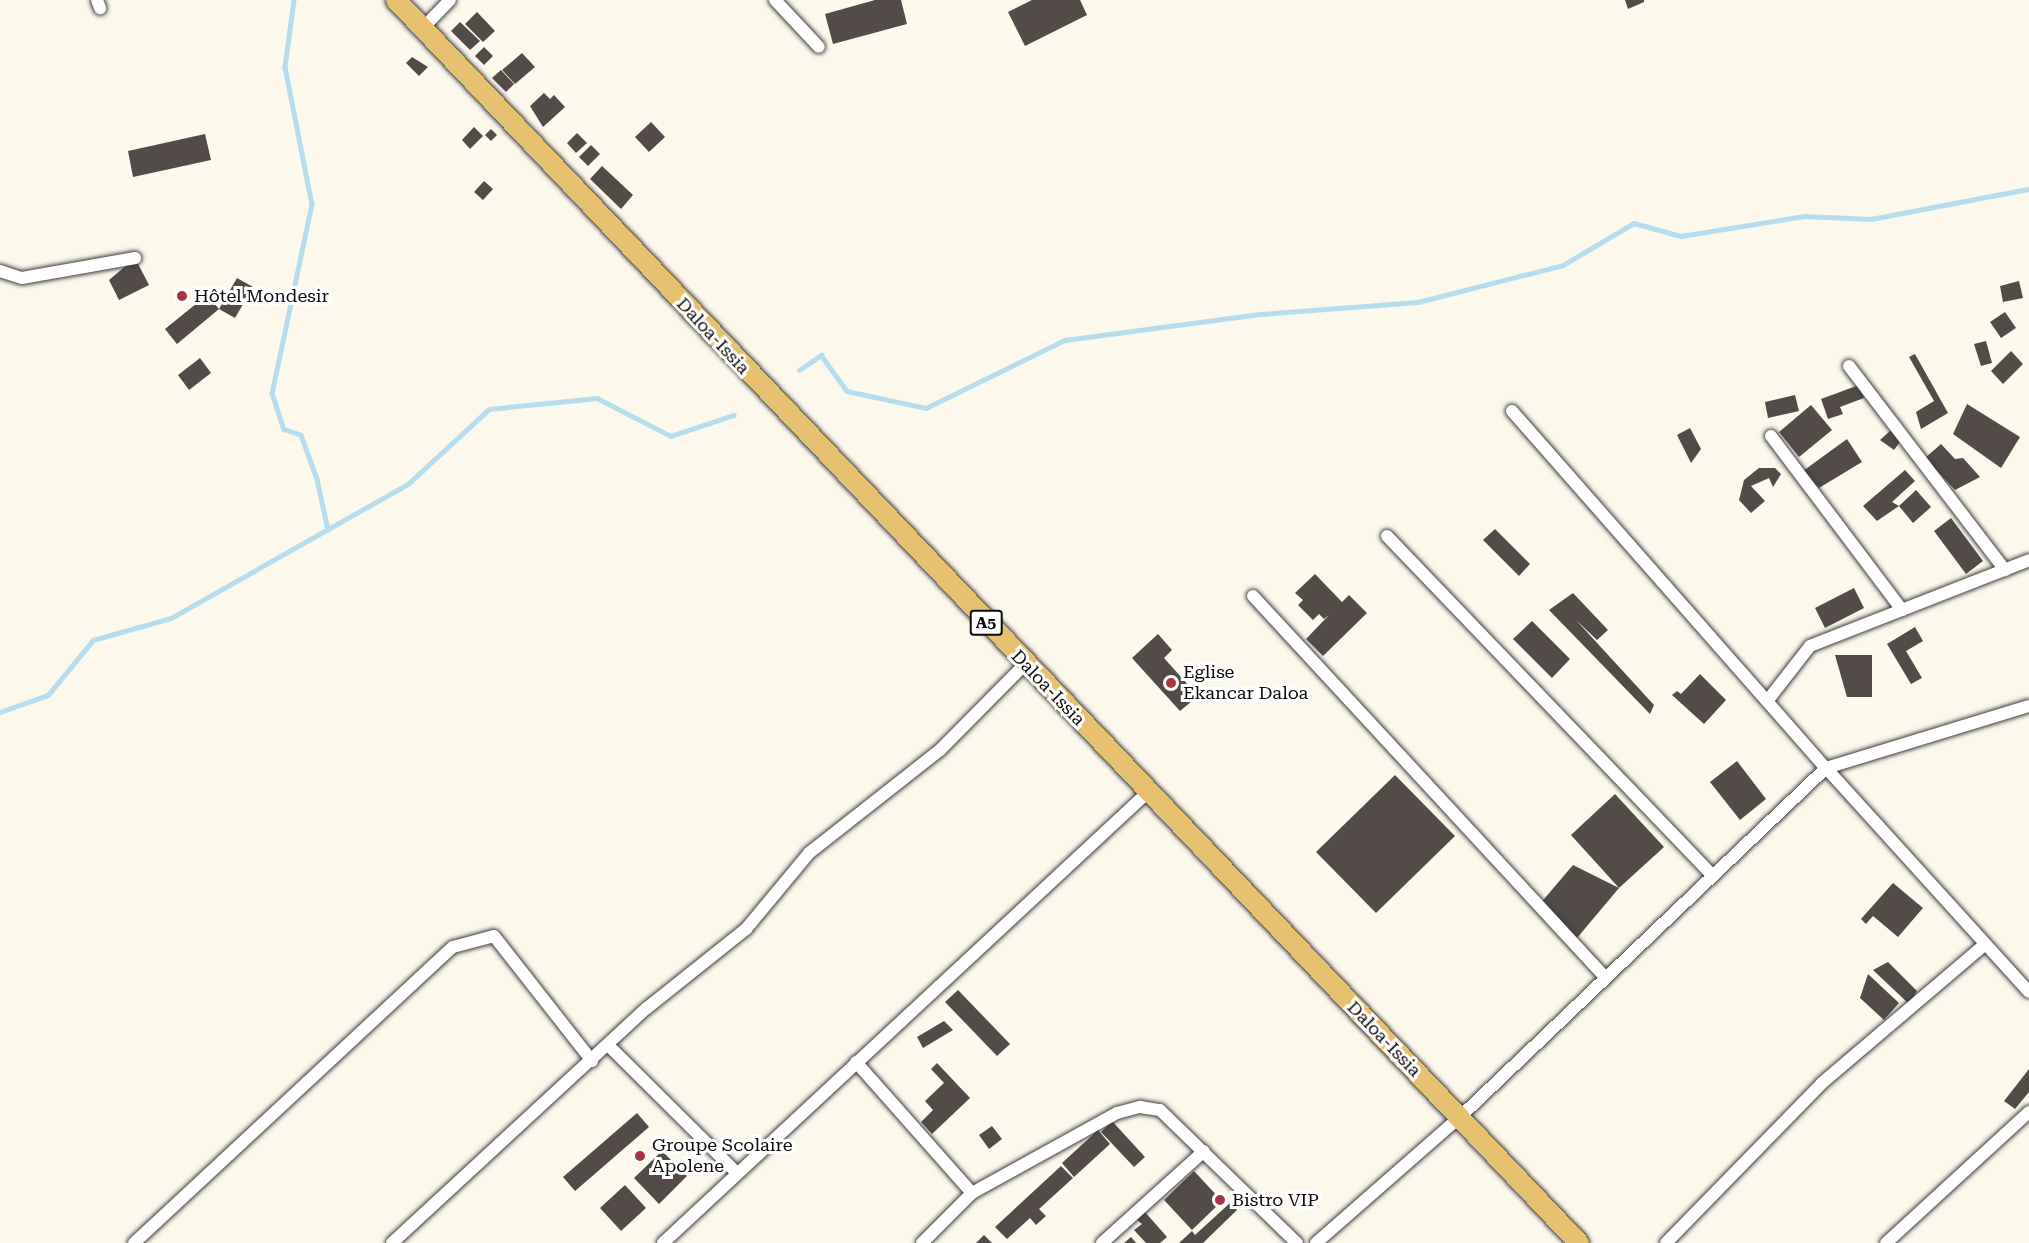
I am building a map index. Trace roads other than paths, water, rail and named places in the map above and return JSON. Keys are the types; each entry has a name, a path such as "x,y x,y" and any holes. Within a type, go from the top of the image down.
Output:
{"main road":[{"name":"Daloa-Issia","path":"396,0 1025,664 1579,1243"}],"street":[{"path":"422,29 450,0"},
{"path":"775,0 819,47"},
{"path":"0,271 22,278 135,258"},
{"path":"1848,366 2005,570"},
{"path":"1512,411 1826,768 2029,992"},
{"path":"1771,436 1902,610"},
{"path":"1387,536 1712,875"},
{"path":"1768,700 1810,646 2029,560"},
{"path":"1253,596 1605,977"},
{"path":"392,1243 608,1045 746,929 827,835 940,750 1025,664"},
{"path":"1316,1243 1459,1118 1826,768 2029,706"},
{"path":"663,1243 1149,791"},
{"path":"134,1243 453,946 494,936 592,1060"},
{"path":"1666,1243 1822,1083 1984,945"},
{"path":"608,1045 737,1173"},
{"path":"856,1062 972,1193"},
{"path":"922,1243 972,1193 1117,1113 1140,1107 1160,1110 1297,1243"},
{"path":"1886,1243 2029,1112"},
{"path":"1102,1243 1204,1151"}],"waterway":[{"path":"294,0 285,67 312,204 272,393 284,429 301,435 317,479 328,530"},
{"path":"799,370 821,355 847,391 926,408 1065,340 1261,314 1418,302 1563,265 1634,223 1681,236 1804,216 1871,219 2029,189"},
{"path":"0,712 48,695 93,640 171,618 408,484 489,409 597,398 671,436 734,415"}],"place":[{"name":"Hôtel Mondesir","path":"182,296"},
{"name":"Eglise Ekancar Daloa","path":"1171,683"},
{"name":"Groupe Scolaire Apolene","path":"640,1156"},
{"name":"Bistro VIP","path":"1220,1200"}]}
